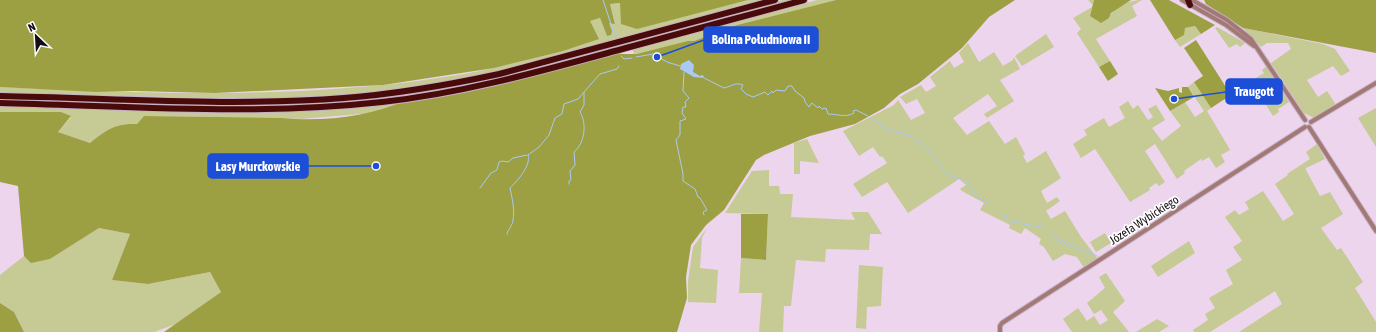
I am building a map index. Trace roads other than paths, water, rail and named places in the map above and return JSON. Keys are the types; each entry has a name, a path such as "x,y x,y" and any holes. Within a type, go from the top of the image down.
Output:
{"highway":[{"path":"0,96 269,101 321,100 384,94 439,86 499,74 775,0"},
{"path":"0,104 276,109 383,102 432,95 500,81 804,0"}],"street":[{"path":"1182,0 1190,2 1242,36 1260,52 1305,120 1311,122"},
{"path":"1307,127 1311,122 1376,83"},
{"path":"1305,120 1303,124 1307,127 1376,231"},
{"name":"Józefa Wybickiego","path":"1000,332 1000,326 1002,323 1307,127"}],"water":[{"path":"689,60 694,65 693,72 700,76 703,75 704,78 694,77 680,69 681,64"}],"waterway":[{"path":"603,0 615,36"},
{"path":"636,57 653,54 667,62 680,66"},
{"path":"621,56 624,59 632,58"},
{"path":"569,184 569,181 571,180 570,171 575,165 574,152 581,144 584,133 584,122 580,112 584,105 584,92 600,74 617,69 619,66"},
{"path":"684,72 683,91 689,98 685,102 686,107 683,107 682,113 686,119 680,121 680,135 676,140 683,181 695,189 698,197 707,210 703,212 704,215"},
{"path":"704,78 724,88 736,84 743,85 741,89 746,94 753,97 765,92 768,95 772,91 773,93 776,90 785,91 788,86 792,86 795,91 804,98 809,107 812,103 818,108 819,106 822,109 826,108 828,114 848,115 854,113 853,111 856,110 868,116"},
{"path":"507,234 514,216 510,188 526,168 528,164 528,155 539,147 549,135 555,118 562,114 564,104 578,99 584,92"},
{"path":"871,119 889,130 909,135 932,153 943,170 949,175 963,180 973,188 976,196 989,204 1000,215 1007,217 1008,221 1047,228 1062,244 1068,241 1070,246 1098,257"},
{"path":"480,188 491,173 497,170 499,162 508,162 513,158 527,155"}],"place":[{"name":"Bolina Południowa II","path":"657,57"},
{"name":"Traugott","path":"1174,99"},
{"name":"Lasy Murckowskie","path":"376,166"}]}
